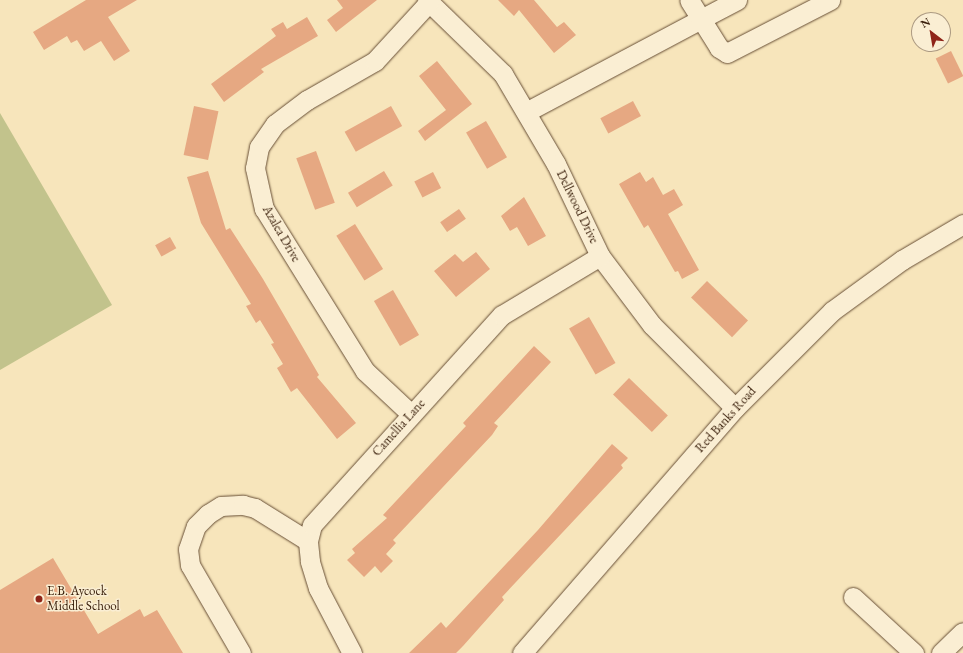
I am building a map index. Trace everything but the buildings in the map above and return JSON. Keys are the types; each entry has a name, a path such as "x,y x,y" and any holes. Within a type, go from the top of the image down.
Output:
{"street":[{"path":"689,0 719,48 727,53 830,0"},
{"path":"526,112 737,0"},
{"name":"Dellwood Drive","path":"428,1 503,74 556,164 600,256 652,325 735,408"},
{"name":"Azalea Drive","path":"411,414 365,371 264,210 255,168 259,147 275,124 307,100 375,61 428,1"},
{"name":"Red Banks Road","path":"522,653 735,408 832,311 902,260 963,224"},
{"name":"Camellia Lane","path":"352,653 318,588 310,561 308,541 312,525 502,315 600,256"},
{"path":"241,653 190,564 189,543 196,526 208,514 221,506 243,505 255,508 308,541"},
{"path":"853,597 914,653"},
{"path":"941,653 963,632"}],"green space":[{"path":"0,113 112,305 0,370"}],"place":[{"name":"E.B. Aycock Middle School","path":"39,599"}]}
